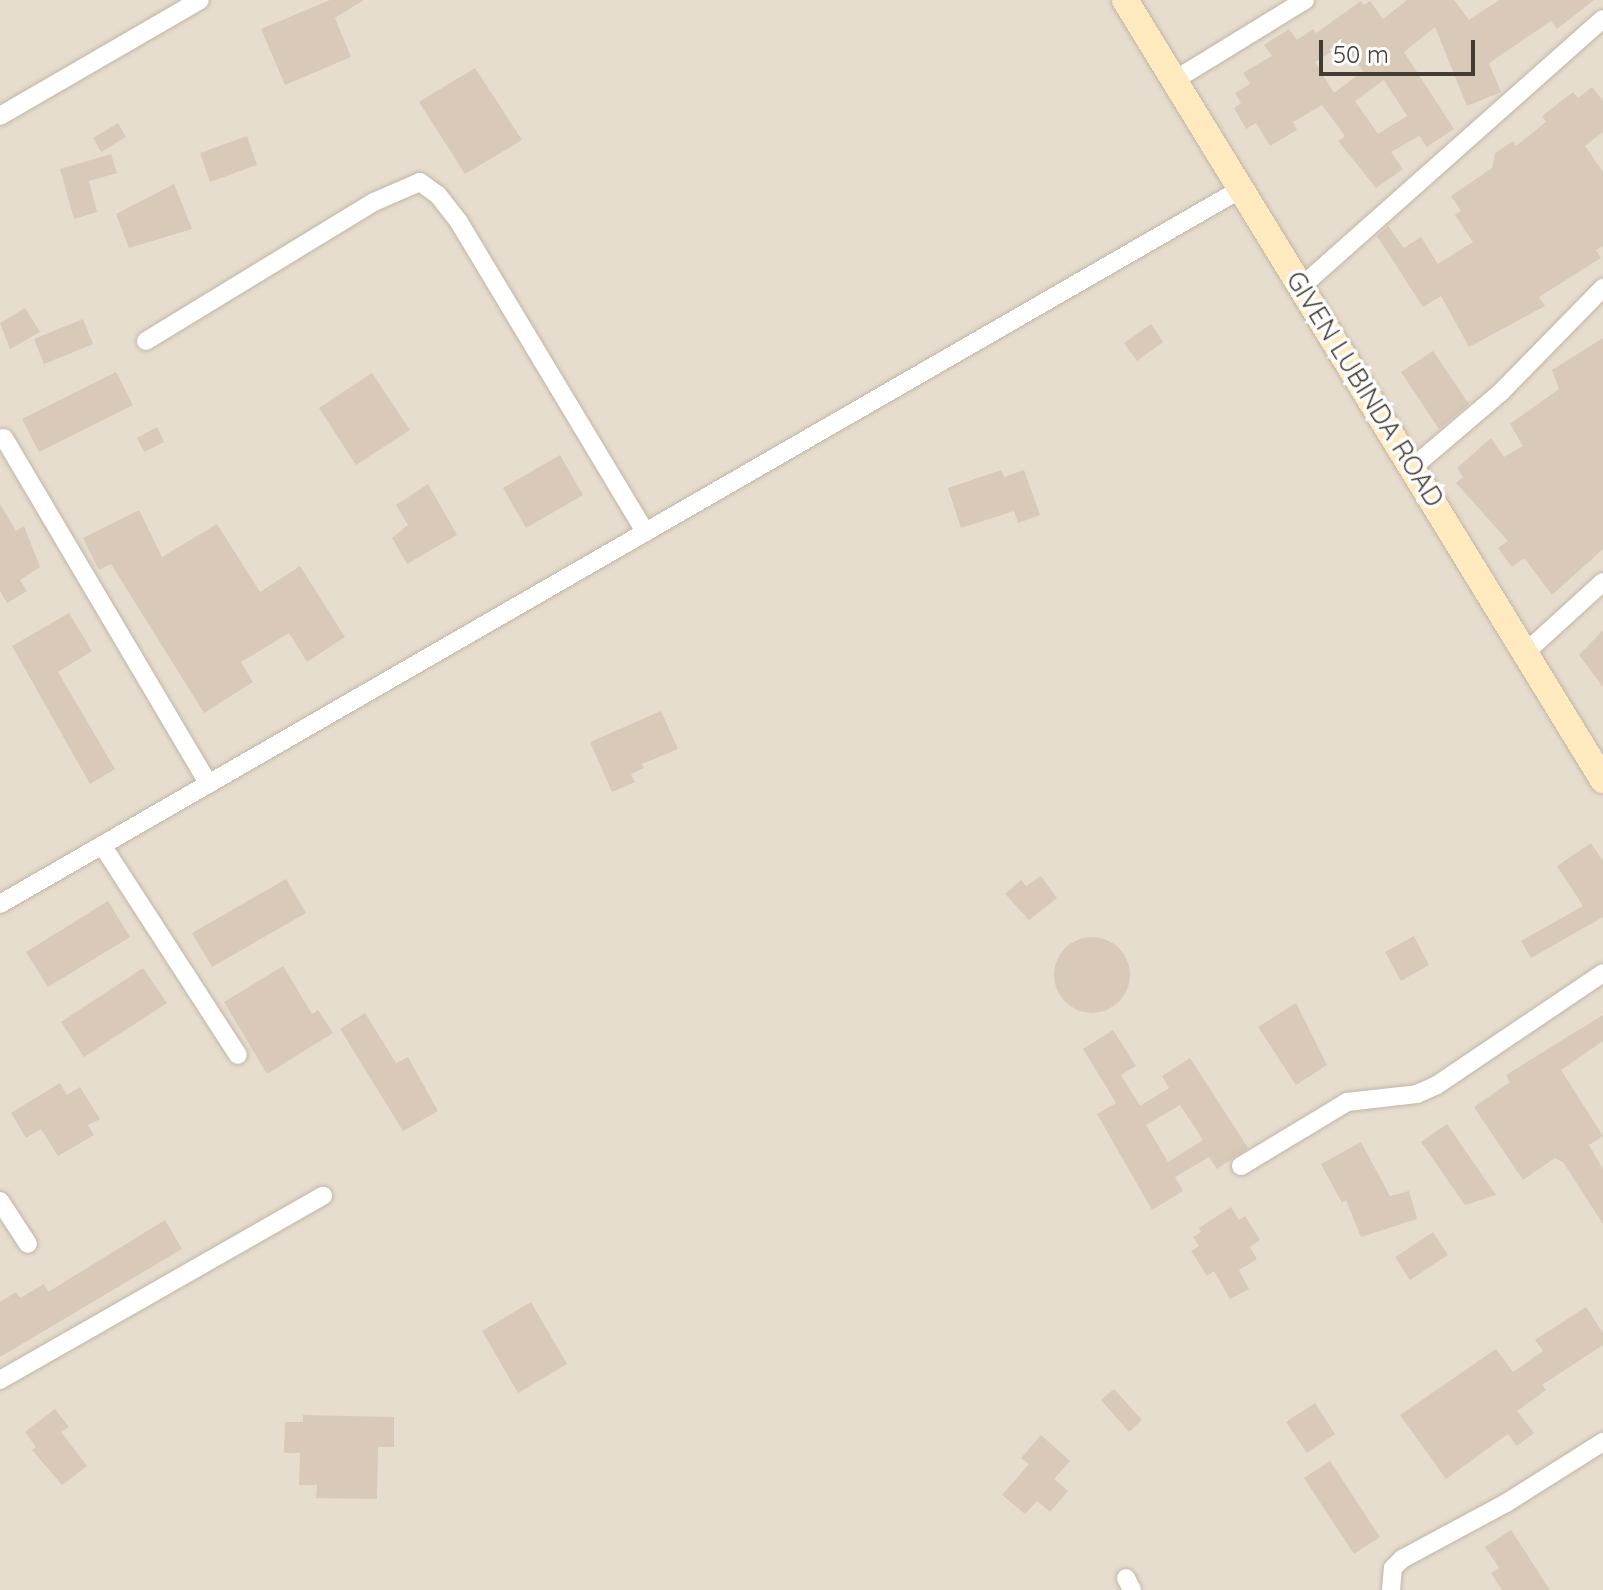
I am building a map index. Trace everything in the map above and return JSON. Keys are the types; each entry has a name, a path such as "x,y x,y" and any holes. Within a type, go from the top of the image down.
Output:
{"street":[{"path":"0,116 200,0"},
{"name":"GIVEN LUBINDA ROAD","path":"1125,0 1603,780"},
{"path":"1173,81 1305,0"},
{"path":"1302,286 1603,19"},
{"path":"146,341 374,202 420,182 438,195 459,222 645,532"},
{"path":"0,904 1241,189"},
{"path":"1413,467 1501,392 1603,288"},
{"path":"4,438 209,784"},
{"path":"1526,652 1603,582"},
{"path":"102,845 238,1055"},
{"path":"1241,1166 1347,1102 1417,1094 1437,1085 1603,973"},
{"path":"0,1380 323,1196"},
{"path":"0,1201 28,1244"},
{"path":"1391,1590 1393,1568 1402,1559 1506,1503 1603,1442"}],"shaded area":[{"path":"0,0 1603,0 1603,1590 0,1590"}],"building":[{"path":"330,0 364,0 335,18 351,57 285,85 261,29"},
{"path":"1407,0 1454,0 1469,20 1499,0 1594,0 1557,29 1551,21 1489,63 1501,92 1467,106 1435,27 1404,52 1454,129 1427,147 1419,136 1391,152 1403,169 1376,188 1338,141 1345,136 1322,105 1293,122 1297,130 1270,146 1256,123 1246,129 1234,108 1241,103 1235,93 1250,84 1243,73 1272,56 1264,45 1289,29 1297,40 1313,29 1316,33 1361,1 1364,5 1370,1 1383,19","holes":["1344,44 1363,71 1334,93 1315,62","1384,80 1407,116 1378,134 1355,101"]},
{"path":"475,68 522,140 465,174 419,102"},
{"path":"1592,87 1603,101 1603,132 1585,146 1603,172 1603,246 1596,250 1601,258 1539,297 1545,306 1469,347 1441,296 1423,307 1377,236 1388,226 1404,248 1421,237 1438,264 1473,242 1455,215 1461,211 1451,196 1492,168 1495,153 1513,141 1516,146 1546,122 1542,116 1573,92 1578,98"},
{"path":"118,123 126,137 101,152 93,138"},
{"path":"247,136 257,165 210,182 200,153"},
{"path":"111,154 117,173 89,181 97,212 74,219 60,169"},
{"path":"174,184 192,229 129,248 116,214"},
{"path":"25,308 40,332 10,349 0,323"},
{"path":"83,319 93,344 44,364 34,339"},
{"path":"1151,324 1163,342 1137,361 1124,343"},
{"path":"1603,338 1603,549 1552,595 1524,558 1512,567 1498,548 1508,541 1456,483 1463,477 1457,468 1491,438 1504,457 1523,446 1510,424 1559,389 1552,370"},
{"path":"1433,351 1469,404 1439,429 1401,372"},
{"path":"116,372 133,405 39,452 22,419"},
{"path":"372,373 410,430 356,465 319,408"},
{"path":"157,427 164,442 144,452 137,438"},
{"path":"560,455 583,495 526,528 503,488"},
{"path":"1001,470 1004,477 1024,470 1040,515 1018,523 1014,511 961,528 948,488"},
{"path":"428,484 457,535 407,564 392,538 408,525 396,505"},
{"path":"0,504 16,531 24,526 40,567 20,580 27,591 7,603 0,591"},
{"path":"139,510 162,557 217,524 260,592 300,566 345,637 307,662 289,633 241,662 253,682 204,713 111,564 99,570 83,538"},
{"path":"69,613 92,651 58,672 115,769 90,784 12,646"},
{"path":"1603,630 1603,687 1579,655"},
{"path":"661,711 678,749 642,764 644,768 631,774 635,782 612,792 590,742"},
{"path":"1591,843 1603,861 1603,917 1531,958 1521,941 1583,906 1557,866"},
{"path":"1041,876 1057,898 1029,920 1005,894 1021,880 1026,886"},
{"path":"286,879 306,913 212,967 192,933"},
{"path":"108,901 130,937 48,987 26,952"},
{"path":"1414,936 1429,965 1401,981 1385,952"},
{"path":"1092,937 1107,940 1119,948 1127,960 1130,975 1127,990 1119,1002 1107,1010 1092,1013 1077,1010 1065,1002 1057,990 1054,975 1057,960 1065,948 1077,940"},
{"path":"283,966 312,1014 318,1010 333,1033 267,1074 224,1002"},
{"path":"143,968 167,1003 84,1057 61,1022"},
{"path":"1296,1003 1327,1065 1296,1085 1258,1027"},
{"path":"365,1013 396,1063 408,1057 438,1111 403,1131 340,1029"},
{"path":"1603,1015 1603,1041 1561,1070 1603,1136 1589,1145 1603,1169 1603,1224 1563,1162 1555,1158 1523,1180 1474,1107 1510,1082 1506,1075"},
{"path":"1113,1030 1136,1066 1121,1075 1140,1106 1169,1088 1162,1076 1190,1058 1248,1148 1217,1169 1209,1157 1175,1177 1183,1191 1152,1210 1097,1114 1116,1103 1083,1049","holes":["1180,1105 1203,1140 1168,1162 1146,1125"]},
{"path":"60,1083 67,1095 80,1087 100,1119 88,1125 94,1135 58,1156 41,1129 26,1138 11,1113"},
{"path":"1447,1124 1496,1195 1465,1205 1421,1142"},
{"path":"1361,1142 1390,1196 1409,1191 1417,1219 1361,1237 1346,1200 1342,1203 1321,1164"},
{"path":"1231,1207 1239,1220 1245,1216 1260,1240 1250,1247 1257,1259 1239,1270 1249,1289 1230,1299 1214,1271 1207,1276 1191,1251 1199,1246 1193,1237 1201,1232 1199,1228"},
{"path":"165,1220 182,1249 0,1357 0,1302 16,1292 20,1298 44,1284 48,1292"},
{"path":"1433,1232 1448,1255 1410,1280 1395,1257"},
{"path":"531,1302 567,1364 518,1393 482,1331"},
{"path":"1586,1307 1603,1333 1603,1345 1542,1385 1546,1390 1517,1411 1534,1433 1517,1446 1508,1434 1446,1479 1400,1415 1496,1349 1513,1372 1543,1351 1535,1340"},
{"path":"1114,1389 1142,1420 1129,1432 1101,1400"},
{"path":"1315,1403 1335,1434 1307,1453 1286,1422"},
{"path":"55,1409 69,1427 61,1432 87,1466 62,1485 32,1450 36,1447 25,1432"},
{"path":"303,1415 394,1417 394,1447 378,1447 377,1499 316,1498 317,1485 299,1485 300,1453 284,1453 285,1422 303,1422"},
{"path":"1041,1435 1070,1461 1054,1479 1068,1491 1050,1512 1037,1501 1025,1514 1002,1495 1029,1464 1021,1458"},
{"path":"1330,1461 1380,1537 1354,1554 1304,1478"},
{"path":"1511,1530 1550,1590 1502,1590 1491,1573 1499,1568 1485,1547"}]}
